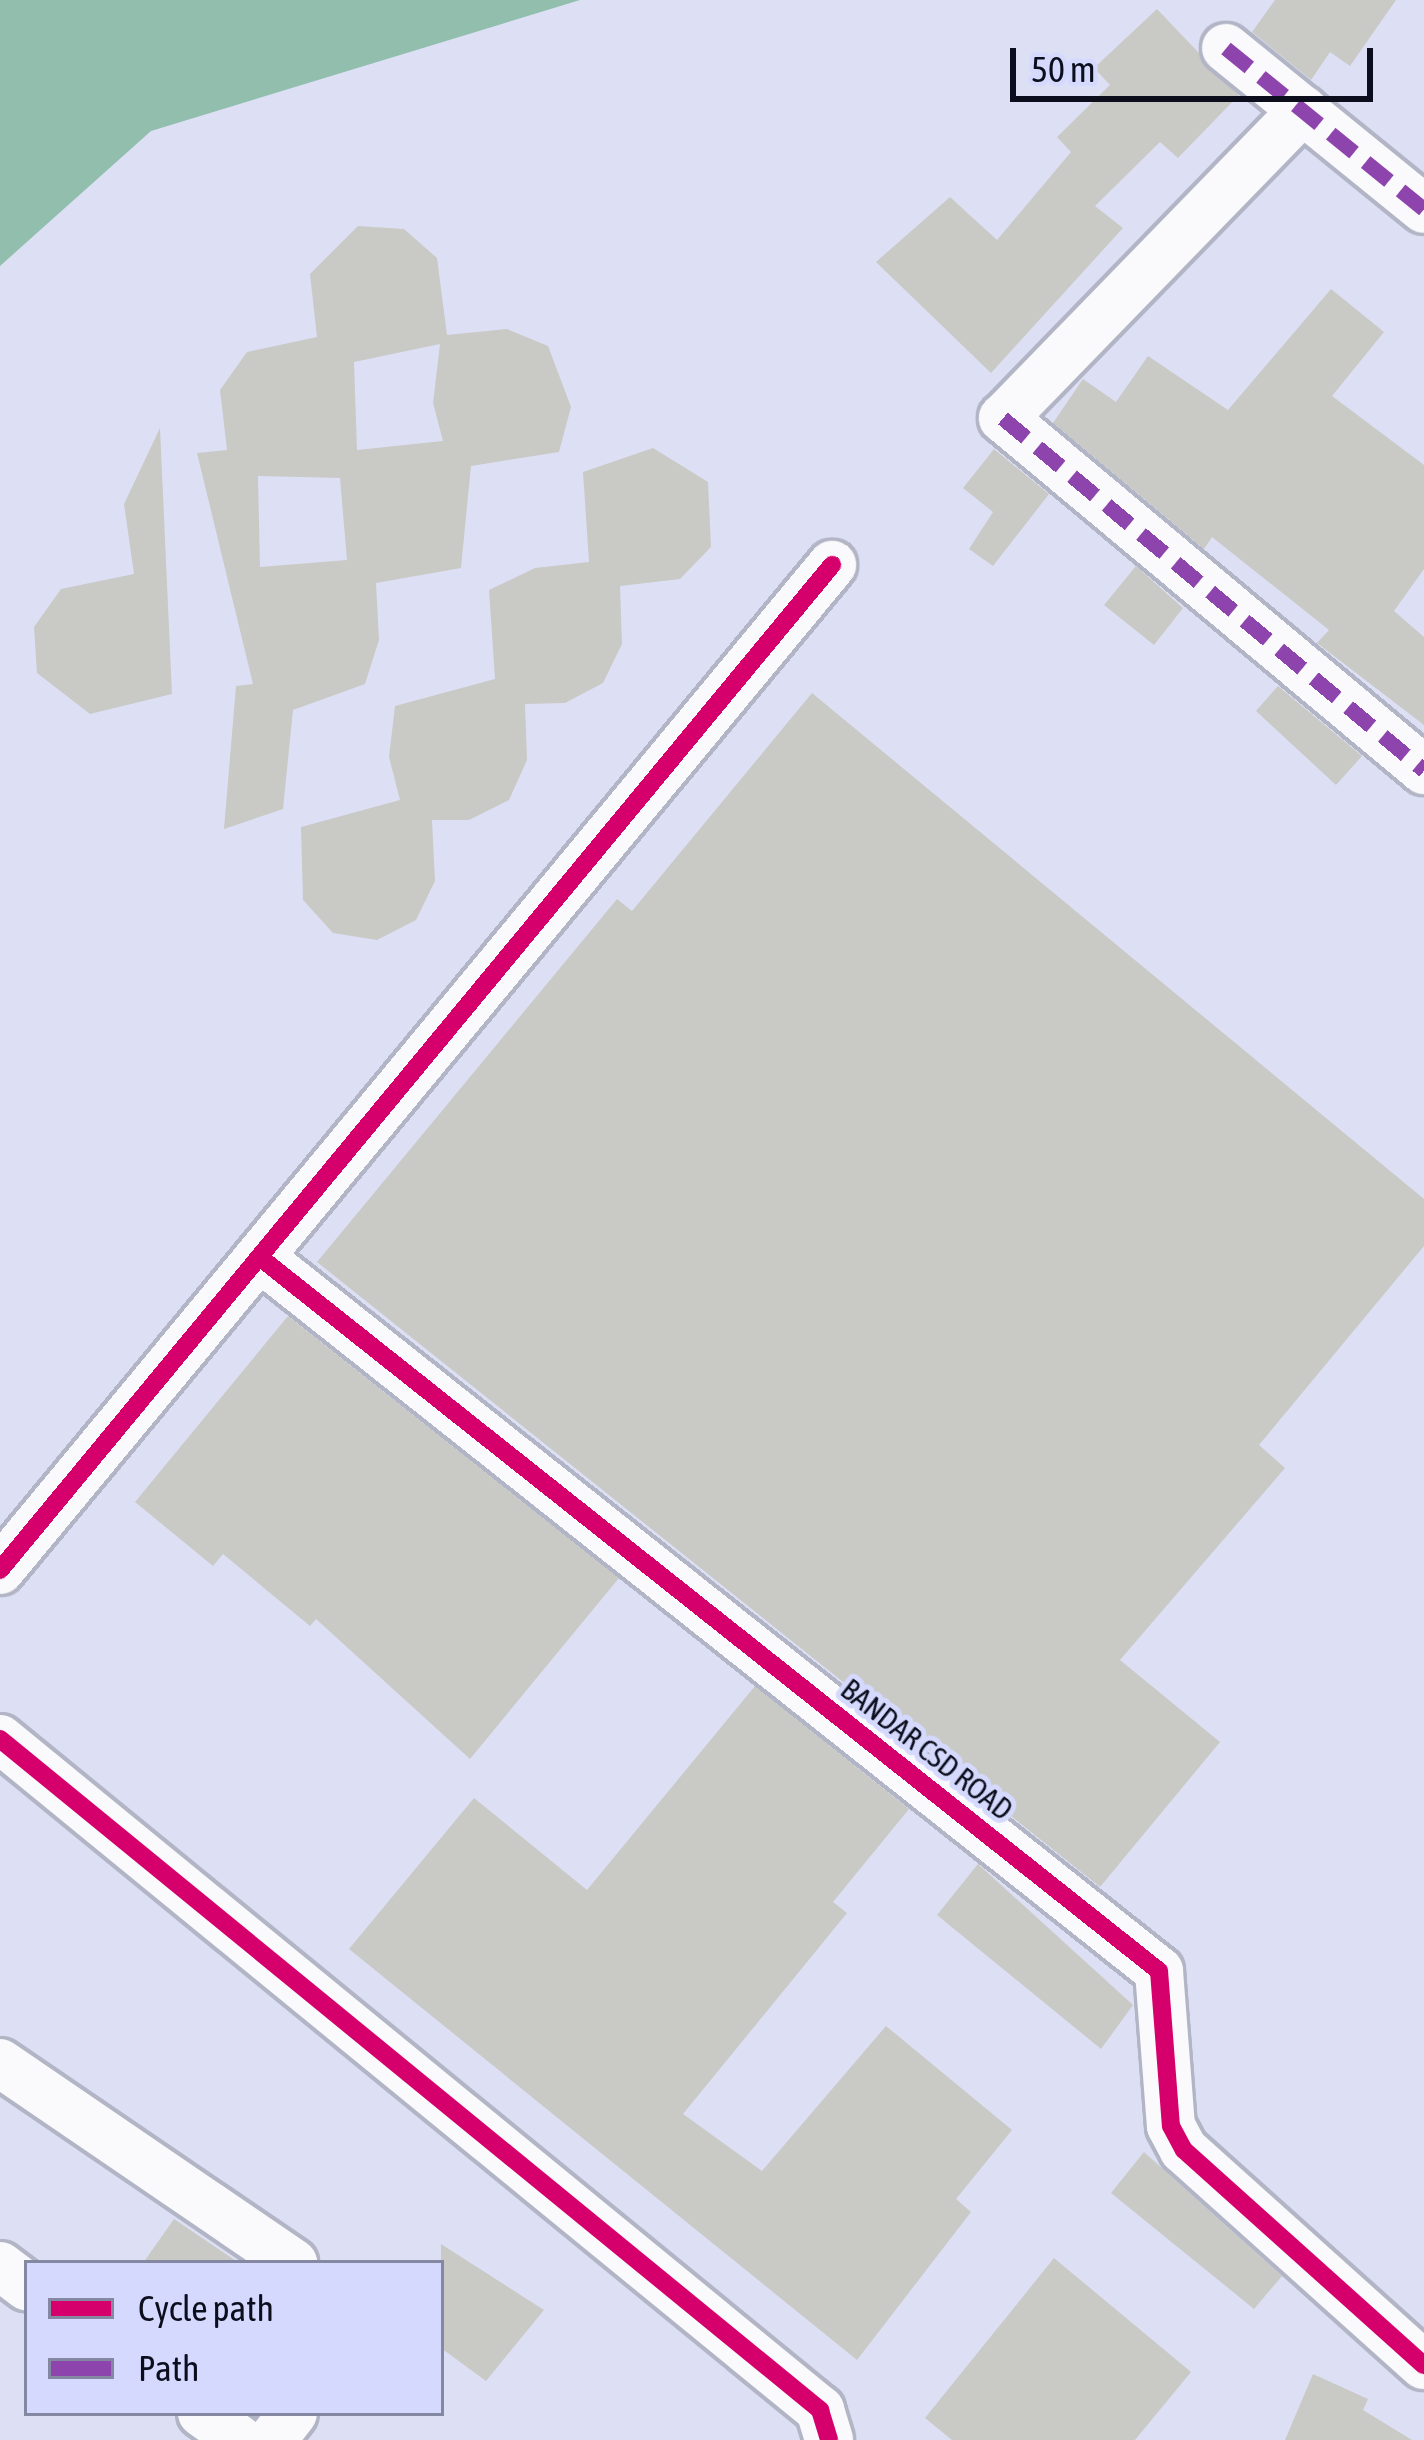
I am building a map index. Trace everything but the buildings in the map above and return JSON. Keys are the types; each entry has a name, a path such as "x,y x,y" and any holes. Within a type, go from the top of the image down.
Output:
{"street":[{"path":"1226,48 1424,209"},
{"path":"1303,110 1004,418 1424,770"},
{"path":"0,1570 832,565"},
{"name":"BANDAR CSD ROAD","path":"262,1259 1159,1971 1171,2126 1184,2150 1424,2365"},
{"path":"0,1739 820,2410 829,2440"},
{"path":"0,2062 289,2260"},
{"path":"206,2416 240,2440"},
{"path":"272,2440 291,2416"}],"shaded area":[{"path":"0,0 580,0 151,131 0,266"}],"marked path":[{"path":"1226,48 1424,209"},
{"path":"1003,418 1424,770"}],"cycle path":[{"path":"0,1570 832,565"},
{"path":"262,1259 1159,1971 1171,2126 1184,2150 1424,2365"},
{"path":"0,1739 820,2410 829,2440"}]}
